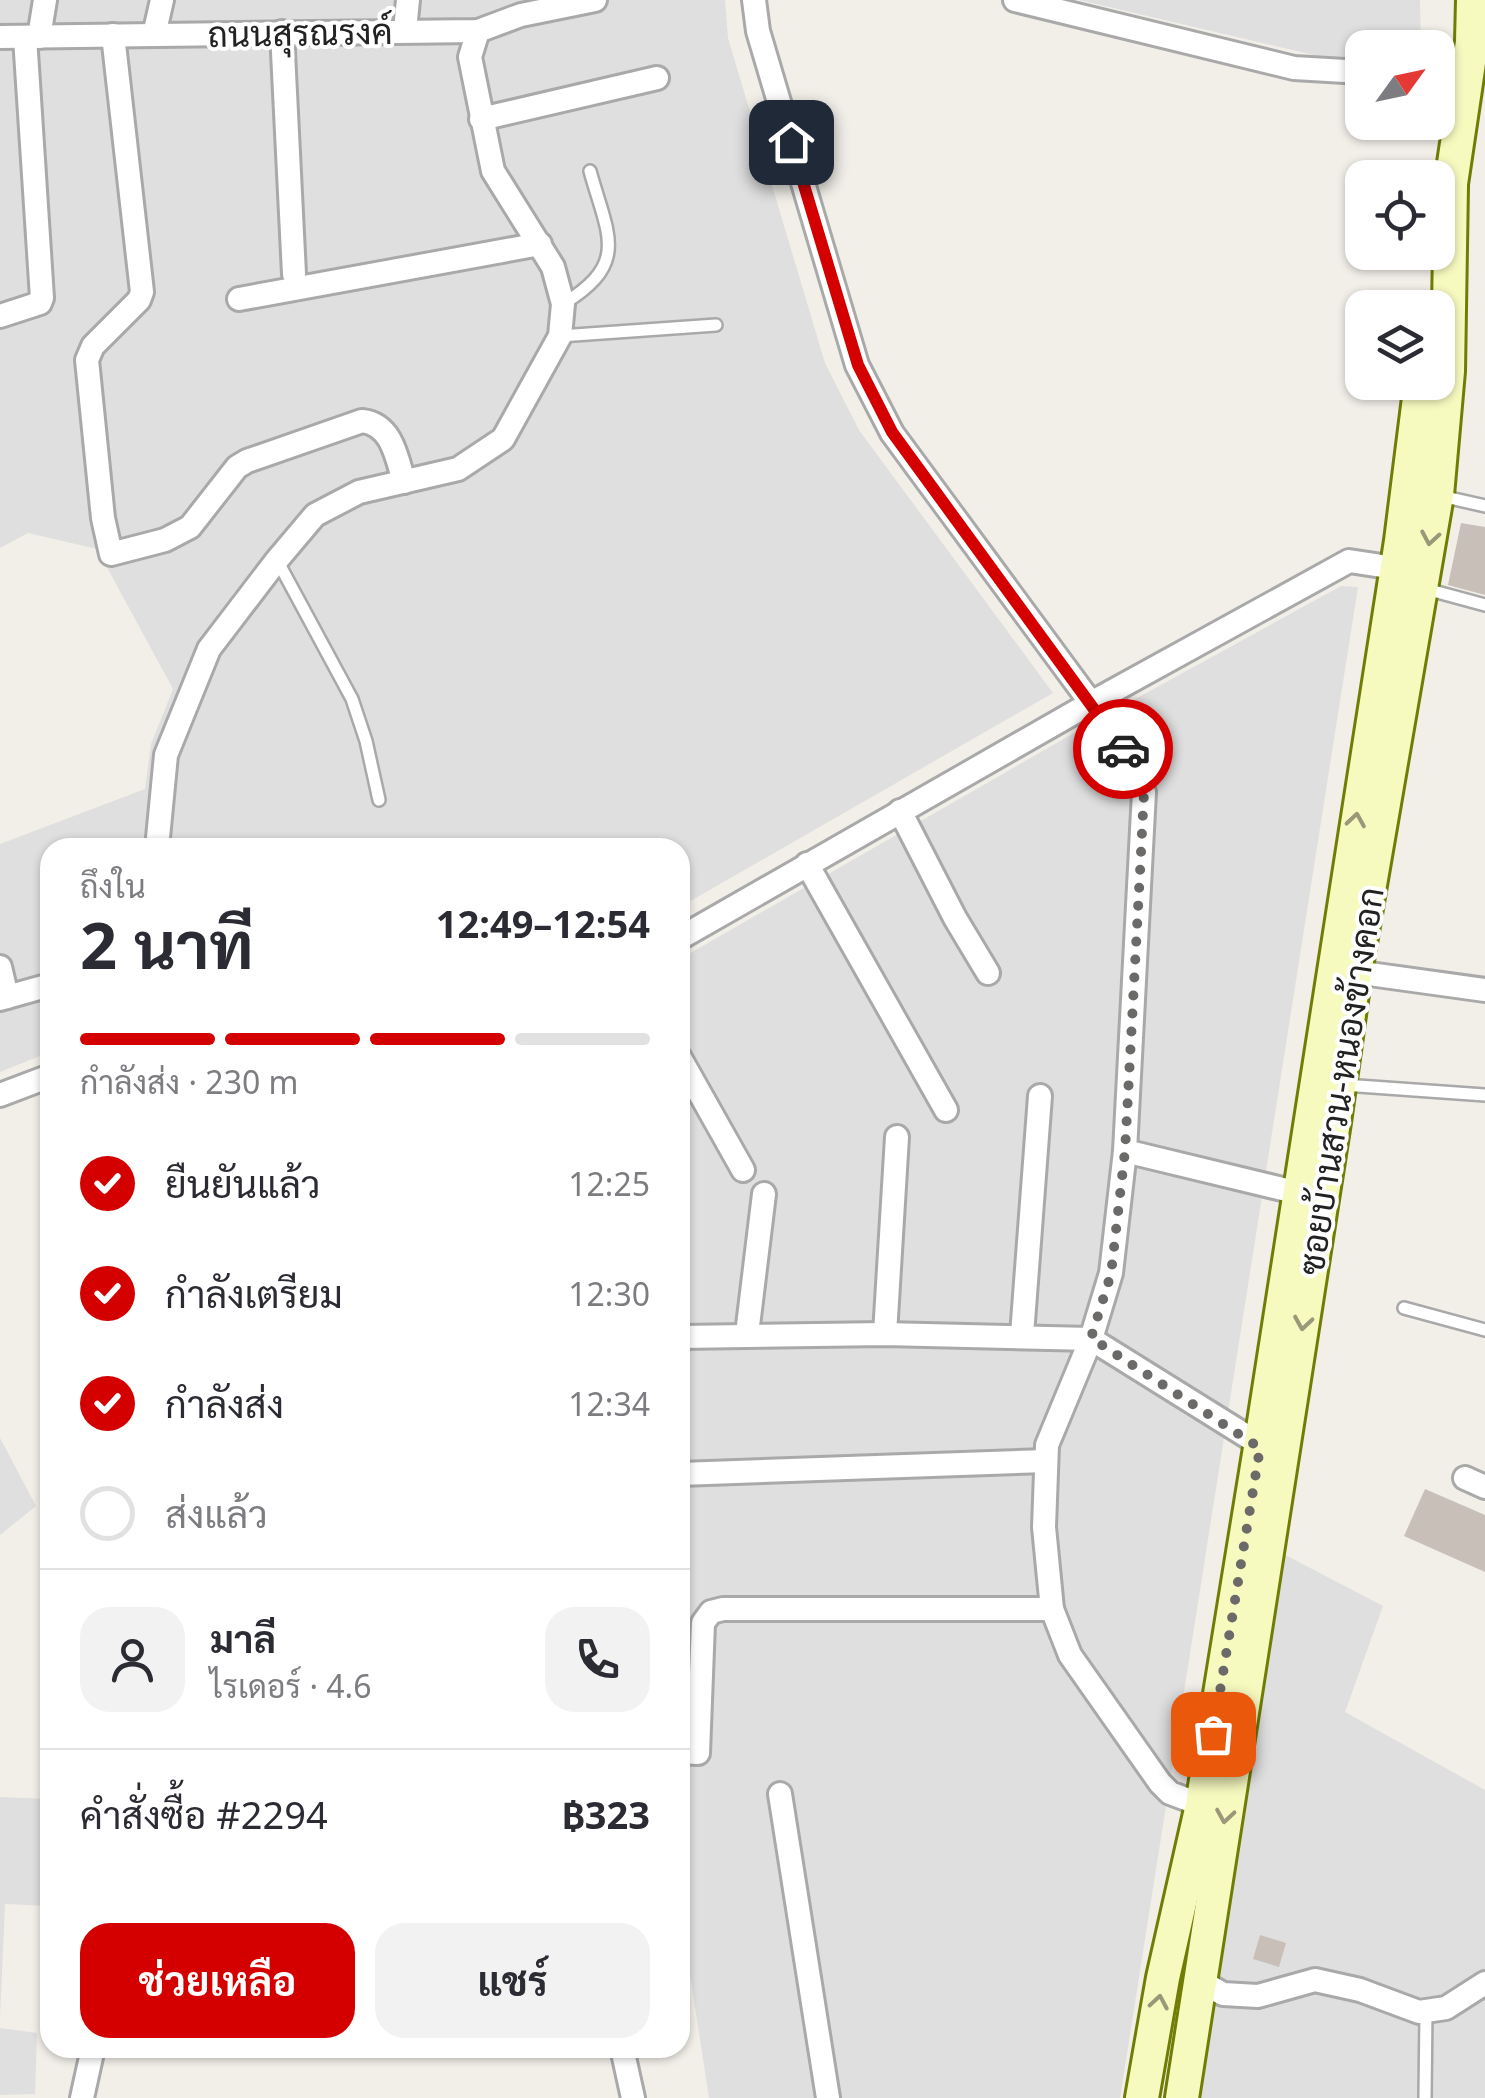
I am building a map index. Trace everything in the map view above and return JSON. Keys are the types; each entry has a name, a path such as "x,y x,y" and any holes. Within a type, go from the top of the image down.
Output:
{"main road":[{"path":"1447,30 1452,0"},
{"path":"1449,160 1472,42 1474,0"},
{"path":"1449,290 1485,86"},
{"name":"ซอยบ้านสวน-หนองข้างคอก","path":"1182,2098 1202,1982 1272,1451 1299,1193 1395,568 1429,400"},
{"name":"ซอยบ้านสวน-หนองข้างคอก","path":"1142,2098 1163,1978 1202,1805 1272,1451 1340,1084 1355,972 1437,494 1435,400"}],"street":[{"path":"0,316 40,303 42,298 32,37 45,0"},
{"path":"154,35 162,0"},
{"path":"405,30 408,0"},
{"name":"ถนนสุรณรงค์","path":"0,37 478,31 544,5 595,0"},
{"path":"754,0 758,31 858,365 892,432 1134,765 1144,792 1125,1151 1111,1274 1091,1338 1047,1445 1044,1527 1052,1609 1077,1667 1160,1783 1170,1792 1202,1805"},
{"path":"1026,1 1294,68 1345,71"},
{"path":"158,838 166,755 209,649 277,560 316,515 358,492 458,469 502,439 560,336 563,304 552,268 493,171 470,57 478,31"},
{"path":"282,32 294,274"},
{"path":"113,36 142,292 139,300 93,346 87,360 111,554 165,540 190,527 237,467 247,461 362,421 372,422 387,436 404,482"},
{"path":"481,119 657,78"},
{"path":"239,299 540,244"},
{"path":"690,932 1090,703 1349,561 1395,568"},
{"path":"900,811 955,918 988,972"},
{"path":"807,864 946,1110"},
{"path":"0,968 3,998 40,989"},
{"path":"1355,972 1485,990"},
{"path":"690,1076 744,1170"},
{"path":"0,1095 40,1080"},
{"path":"1022,1335 1040,1096"},
{"path":"884,1334 898,1138"},
{"path":"1125,1151 1299,1193"},
{"path":"746,1334 764,1194"},
{"path":"690,1336 1091,1338 1272,1451"},
{"path":"690,1474 1046,1461"},
{"path":"690,1753 698,1753 703,1622 711,1612 1052,1609"},
{"path":"780,1794 828,2098"},
{"path":"1202,1982 1223,1994 1258,1996 1315,1980 1360,1990 1419,2012 1446,2008 1485,1982"},
{"path":"82,2098 91,2058"},
{"path":"624,2058 633,2098"}],"lane":[{"path":"563,304 590,287 608,255 607,230 590,171"},
{"path":"560,336 716,324"},
{"path":"1437,494 1485,506"},
{"path":"277,560 352,699 379,800"},
{"path":"1422,588 1485,604"},
{"path":"1340,1084 1485,1096"},
{"path":"1404,1308 1485,1330"},
{"path":"1425,2098 1426,2011"}],"shaded area":[{"path":"0,0 725,0 728,38 825,363 859,430 1053,693 690,901 690,838 40,838 40,1056 0,1072 0,844 145,789 151,744 173,689 97,549 28,533 0,548"},
{"path":"1079,0 1420,0 1421,30 1345,30 1345,56 1327,58"},
{"path":"1341,586 1358,587 1120,2098 709,2098 690,1974 690,953 1088,725"},
{"path":"0,1438 36,1506 0,1535"},
{"path":"1266,1545 1383,1606 1345,1712 1485,1790 1485,2098 1181,2098"},
{"path":"0,1797 40,1799 40,1906 5,1904 0,2018"},
{"path":"0,2028 37,2033 35,2094 0,2095"}],"building":[{"path":"1461,523 1485,527 1485,595 1448,585"},
{"path":"1425,1489 1485,1515 1485,1572 1404,1536"},
{"path":"1260,1935 1286,1943 1279,1967 1253,1959"}],"way so far":[{"path":"1123,749 1144,792 1125,1151 1111,1274 1091,1338 1260,1448 1213,1734"}],"route":[{"path":"791,142 858,365 892,432 1123,749"}]}
